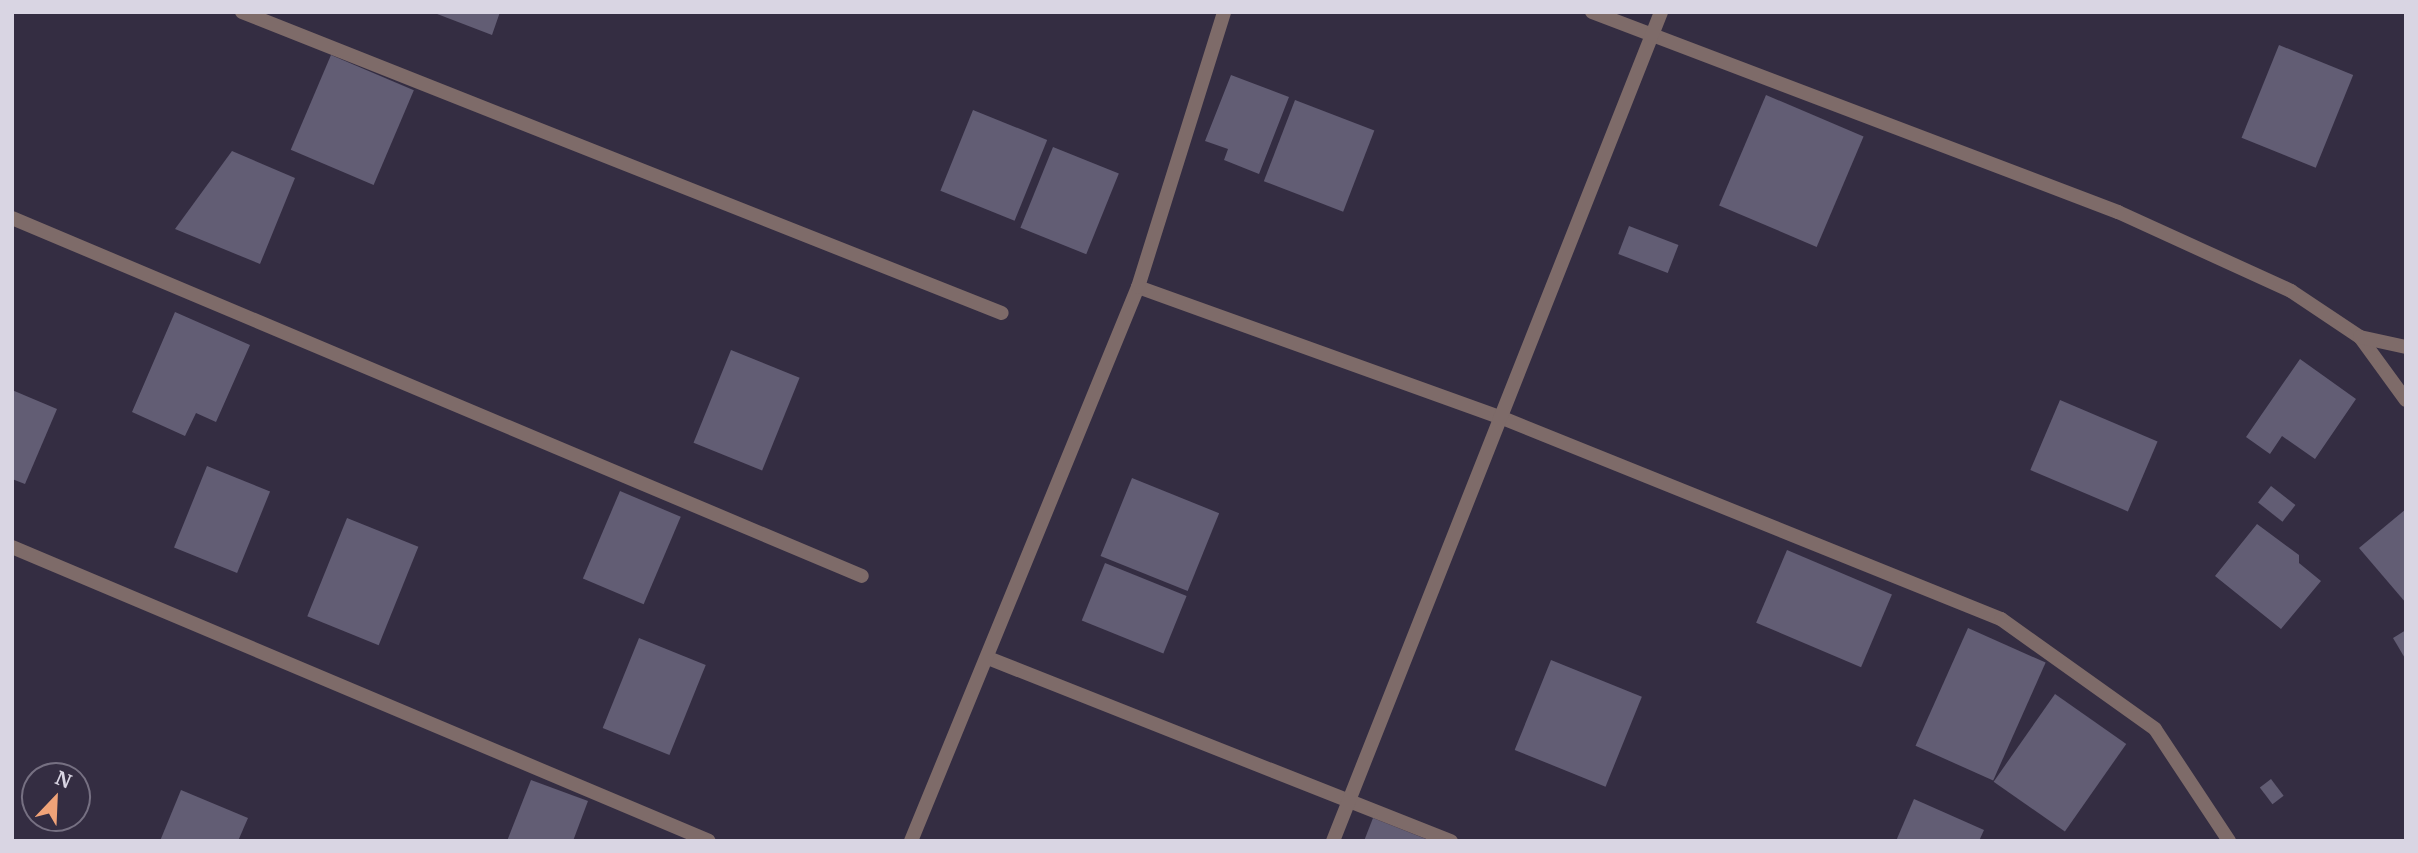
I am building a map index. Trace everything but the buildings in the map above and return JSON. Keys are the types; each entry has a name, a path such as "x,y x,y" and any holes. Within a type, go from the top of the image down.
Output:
{"street":[{"path":"242,12 1002,313"},
{"path":"911,841 1138,287 1224,12"},
{"path":"1592,12 2118,212 2291,290 2360,337 2406,400"},
{"path":"1333,841 1346,802 1661,12"},
{"path":"12,218 83,243 862,576"},
{"path":"1138,287 1500,417 2001,619 2155,729 2230,841"},
{"path":"2360,337 2406,347"},
{"path":"12,547 709,841"},
{"path":"988,658 1346,802 1451,841"}]}
